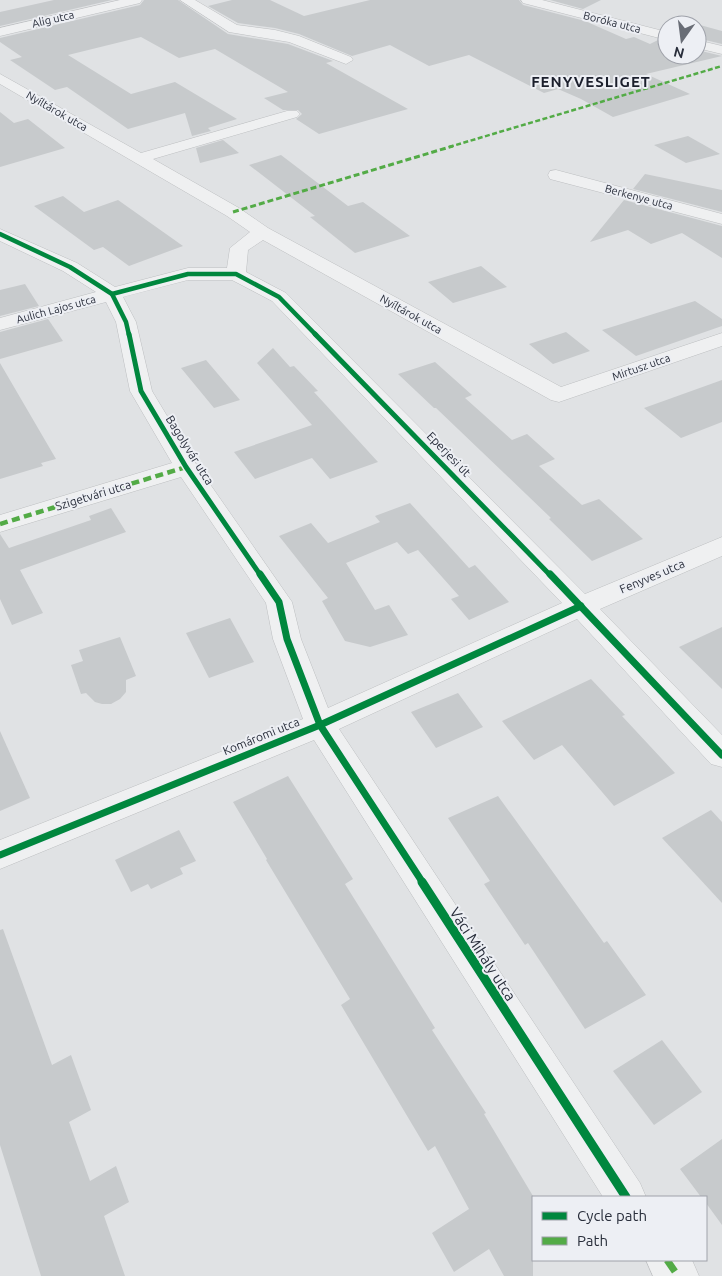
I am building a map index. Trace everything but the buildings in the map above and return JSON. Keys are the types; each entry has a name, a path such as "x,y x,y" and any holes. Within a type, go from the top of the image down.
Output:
{"street":[{"name":"Alig utca","path":"0,32 136,0"},
{"path":"186,0 234,28 276,34 294,39 346,60"},
{"name":"Boróka utca","path":"527,0 657,33"},
{"path":"707,46 722,50"},
{"name":"Nyíltárok utca","path":"0,78 233,212 262,232 559,395"},
{"path":"140,158 292,114"},
{"name":"Berkenye utca","path":"556,174 722,218"},
{"path":"236,274 239,248 262,232"},
{"path":"0,234 70,267 112,294"},
{"name":"Eperjesi út","path":"112,294 188,274 236,274 279,297 581,606 722,755"},
{"name":"Aulich Lajos utca","path":"0,324 112,294"},
{"name":"Bagolyvár utca","path":"112,294 126,322 140,391 186,467 279,602 286,639 320,724"},
{"name":"Mirtusz utca","path":"559,395 722,339"},
{"name":"Szigetvári utca","path":"0,524 186,467"},
{"name":"Fenyves utca","path":"581,606 722,546"},
{"name":"Komáromi utca","path":"0,855 320,724 581,606"},
{"name":"Váci Mihály utca","path":"320,724 625,1196"},
{"path":"668,1261 678,1276"}],"marked path":[{"path":"233,212 722,66"},
{"path":"0,524 186,467"},
{"path":"668,1261 678,1276"}],"cycle path":[{"path":"0,234 70,267 112,294 126,322 141,391 186,467 279,602 287,639 320,725 625,1196"},
{"path":"112,294 188,274 236,274 279,297 609,635 722,755"},
{"path":"0,855 320,725 581,606"}],"district":[{"name":"FENYVESLIGET","path":"591,81"}]}
